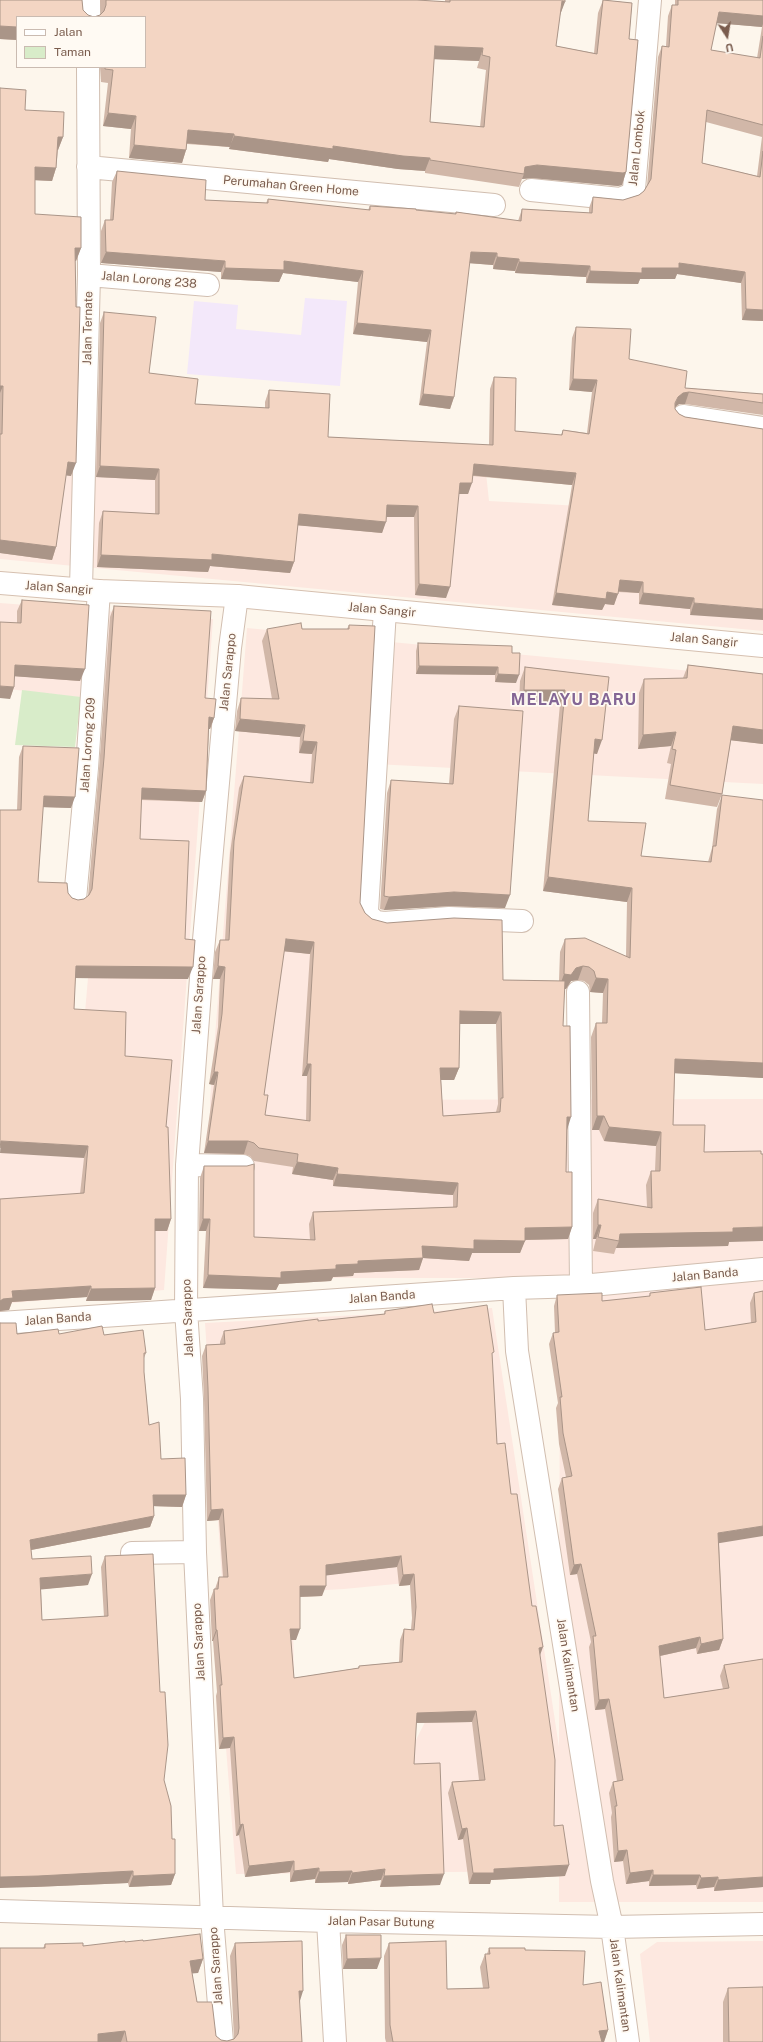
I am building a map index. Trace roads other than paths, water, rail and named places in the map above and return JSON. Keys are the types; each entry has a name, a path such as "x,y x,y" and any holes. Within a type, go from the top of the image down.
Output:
{"street":[{"path":"89,0 89,16"},
{"name":"Jalan Lombok","path":"531,190 620,199 630,196 634,189 650,0"},
{"name":"Jalan Ternate","path":"88,68 90,589"},
{"name":"Perumahan Green Home","path":"88,167 494,205"},
{"name":"Jalan Lorong 238","path":"89,275 208,285"},
{"path":"683,416 763,428"},
{"name":"Jalan Sangir","path":"0,584 237,596 763,646"},
{"name":"Jalan Lorong 209","path":"75,899 87,768 90,589"},
{"name":"Jalan Sarappo","path":"222,2042 212,1917 195,1552 192,1399 186,1310 187,1165 203,951 230,648 237,596"},
{"path":"384,610 368,903 369,916 376,922 384,923 448,918 522,921"},
{"path":"578,992 581,1286"},
{"path":"187,1165 243,1166"},
{"name":"Jalan Banda","path":"0,1323 514,1288 581,1286 763,1269"},
{"name":"Jalan Kalimantan","path":"514,1288 517,1351 602,1881 612,1926 628,2042"},
{"path":"132,1553 195,1552"},
{"name":"Jalan Pasar Butung","path":"0,1911 328,1922 612,1926 763,1924"},
{"path":"328,1922 335,2042"}],"district":[{"name":"MELAYU BARU","path":"574,700"}]}
